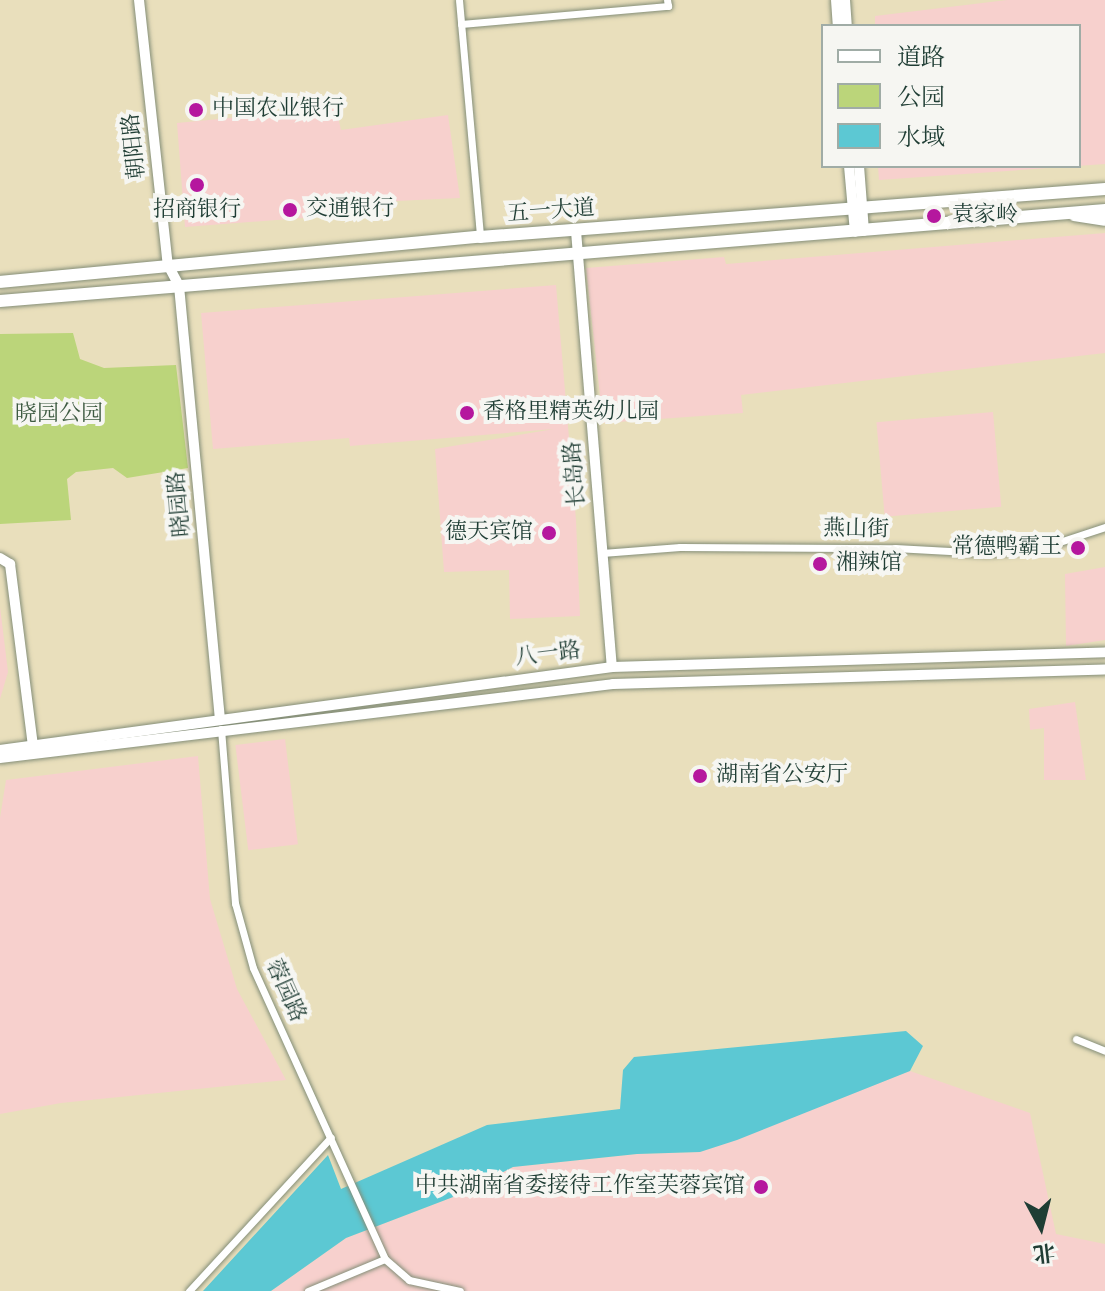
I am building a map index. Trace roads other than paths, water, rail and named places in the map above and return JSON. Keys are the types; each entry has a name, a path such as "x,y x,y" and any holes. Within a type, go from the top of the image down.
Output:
{"main road":[{"name":"朝阳路","path":"133,0 165,266 179,286"},
{"name":"朝阳路","path":"139,0 165,288"},
{"path":"836,0 838,24"},
{"path":"845,0 847,24"},
{"path":"849,168 858,208"},
{"path":"859,168 859,231"},
{"name":"五一大道","path":"0,282 480,237 1105,189"},
{"name":"五一大道","path":"0,301 1105,210"},
{"path":"1072,215 1105,221"},
{"name":"长岛路","path":"576,231 612,667"},
{"name":"晓园路","path":"179,286 220,718"},
{"path":"0,558 10,564 33,747"},
{"name":"八一路","path":"0,750 612,667 1105,652"},
{"name":"八一路","path":"0,759 613,684 1105,669"}],"street":[{"path":"459,0 480,237"},
{"path":"461,24 668,6 667,0"},
{"name":"燕山街","path":"602,553 695,547 986,553 1038,549 1105,527"},
{"name":"蓉园路","path":"220,718 235,903 253,968 385,1259"},
{"path":"1076,1039 1105,1051"},
{"path":"189,1291 331,1137"},
{"path":"308,1291 385,1259 409,1280 460,1291"}],"water":[{"path":"906,1031 923,1046 910,1071 737,1140 700,1152 637,1154 513,1167 461,1194 346,1238 271,1291 203,1291 328,1155 341,1189 487,1125 620,1109 623,1070 634,1057"}],"place":[{"name":"中国农业银行","path":"196,110"},
{"name":"招商银行","path":"197,185"},
{"name":"交通银行","path":"290,210"},
{"name":"袁家岭","path":"934,216"},
{"name":"香格里精英幼儿园","path":"467,413"},
{"name":"德天宾馆","path":"549,533"},
{"name":"常德鸭霸王","path":"1078,548"},
{"name":"湘辣馆","path":"820,564"},
{"name":"湖南省公安厅","path":"700,776"},
{"name":"中共湖南省委接待工作室芙蓉宾馆","path":"761,1187"}],"park label":[{"name":"晓园公园","path":"59,415"}]}
